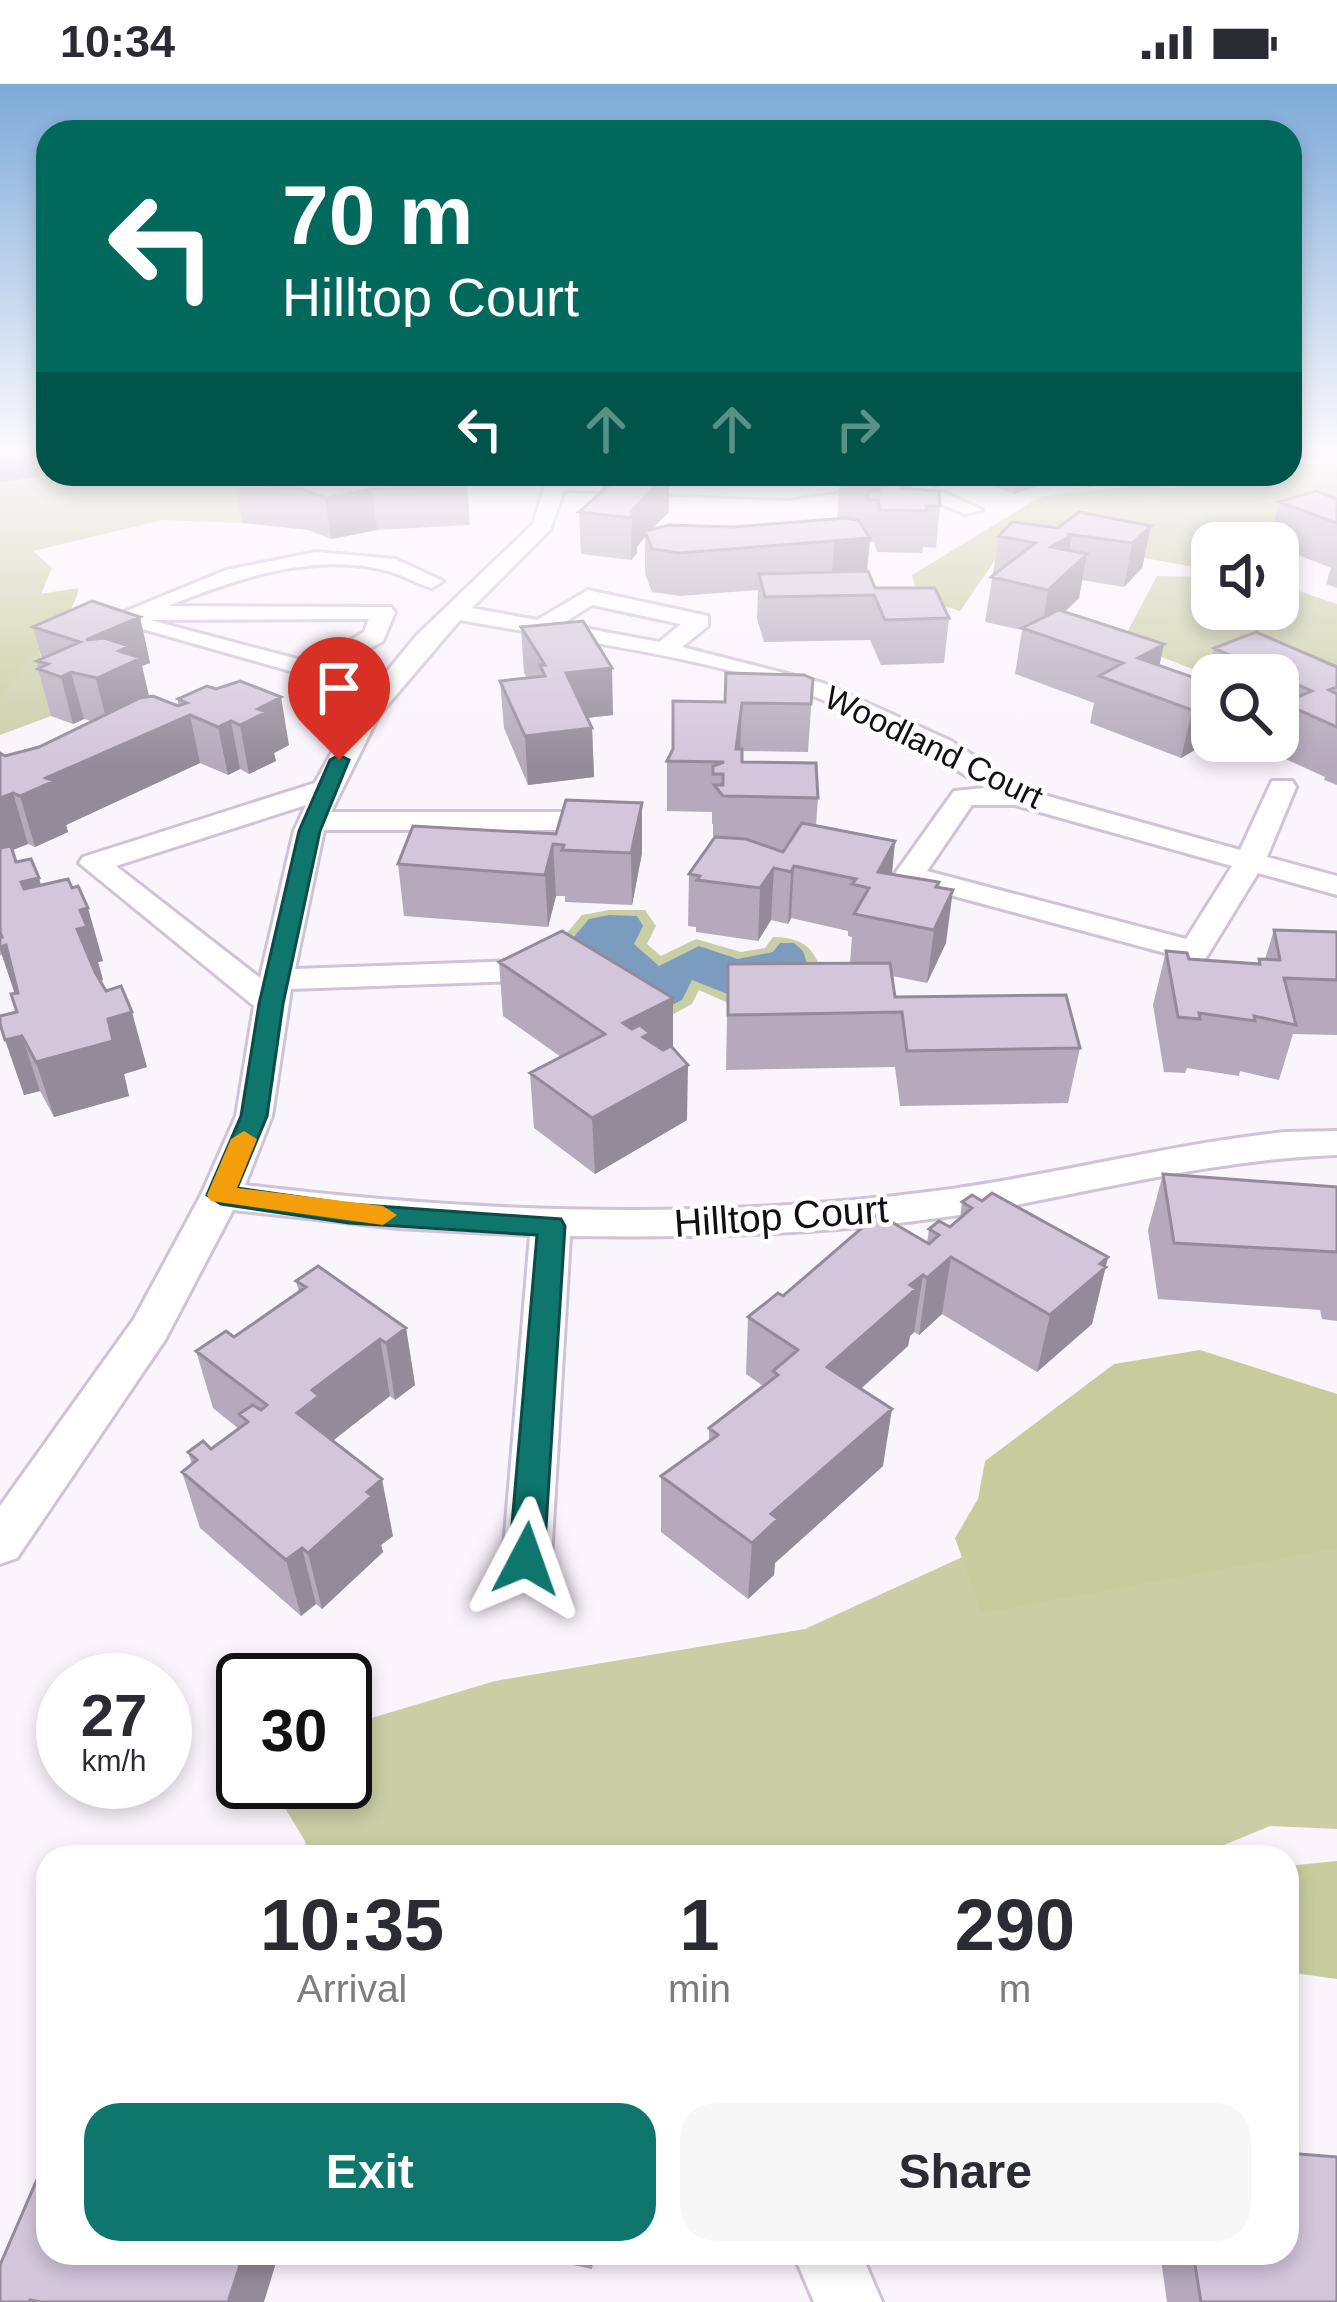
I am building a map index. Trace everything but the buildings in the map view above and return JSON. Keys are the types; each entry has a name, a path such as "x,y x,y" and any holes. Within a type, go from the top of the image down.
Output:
{"street":[{"path":"0,1544 150,1329 221,1195 254,1116 273,992 319,805 367,712 425,641 511,558"},
{"path":"425,641 375,635 315,671 119,619 196,583 302,562 366,562 415,569 432,581 483,585"},
{"path":"545,625 588,598 700,621 664,650"},
{"path":"132,613 383,612 375,635"},
{"name":"Woodland Court","path":"457,612 664,650 814,688 941,747 1016,796 1337,886"},
{"path":"1016,796 964,797 909,875 1196,951 1250,862 1282,787"},
{"path":"515,971 273,992 94,863 319,805 572,821"},
{"name":"Hilltop Court","path":"221,1195 349,1213 551,1226 642,1226 930,1205 1252,1148 1337,1143"},
{"path":"526,1559 551,1226"},
{"path":"831,2265 848,2302"}],"green space":[{"path":"0,558 40,558 52,568 33,613 51,716 0,735"},
{"path":"941,558 997,558 960,611 918,598 912,575"},
{"path":"1142,558 1191,558 1191,566"},
{"path":"1157,576 1191,577 1191,630 1299,630 1299,591 1337,604 1337,697 1299,684 1299,654 1191,654 1191,668 1122,642"},
{"path":"79,588 66,618 0,700 0,600"},
{"path":"645,910 656,926 647,944 661,956 696,939 741,952 765,948 773,937 796,941 816,957 828,989 728,1003 699,990 692,1004 659,1022 561,940 582,915"},
{"path":"1200,1350 1337,1394 1337,1548 982,1613 955,1538 978,1499 985,1461 1114,1364"},
{"path":"1183,1456 1337,1457 1337,1829 1270,1826 1224,1845 305,1845 285,1809 372,1809 372,1718 495,1681 805,1629"},
{"path":"1337,1861 1337,1979 1299,1974 1299,1865"}],"water":[{"path":"637,916 643,926 634,944 659,966 699,946 738,959 773,952 780,943 794,943 803,951 814,985 730,995 692,980 682,1000 656,1013 572,939 589,919"}],"slow traffic":[{"path":"244,1139 221,1195 383,1215"}],"route":[{"path":"339,760 309,831 271,1004 254,1116 221,1195 349,1213 551,1226 526,1559"}]}
